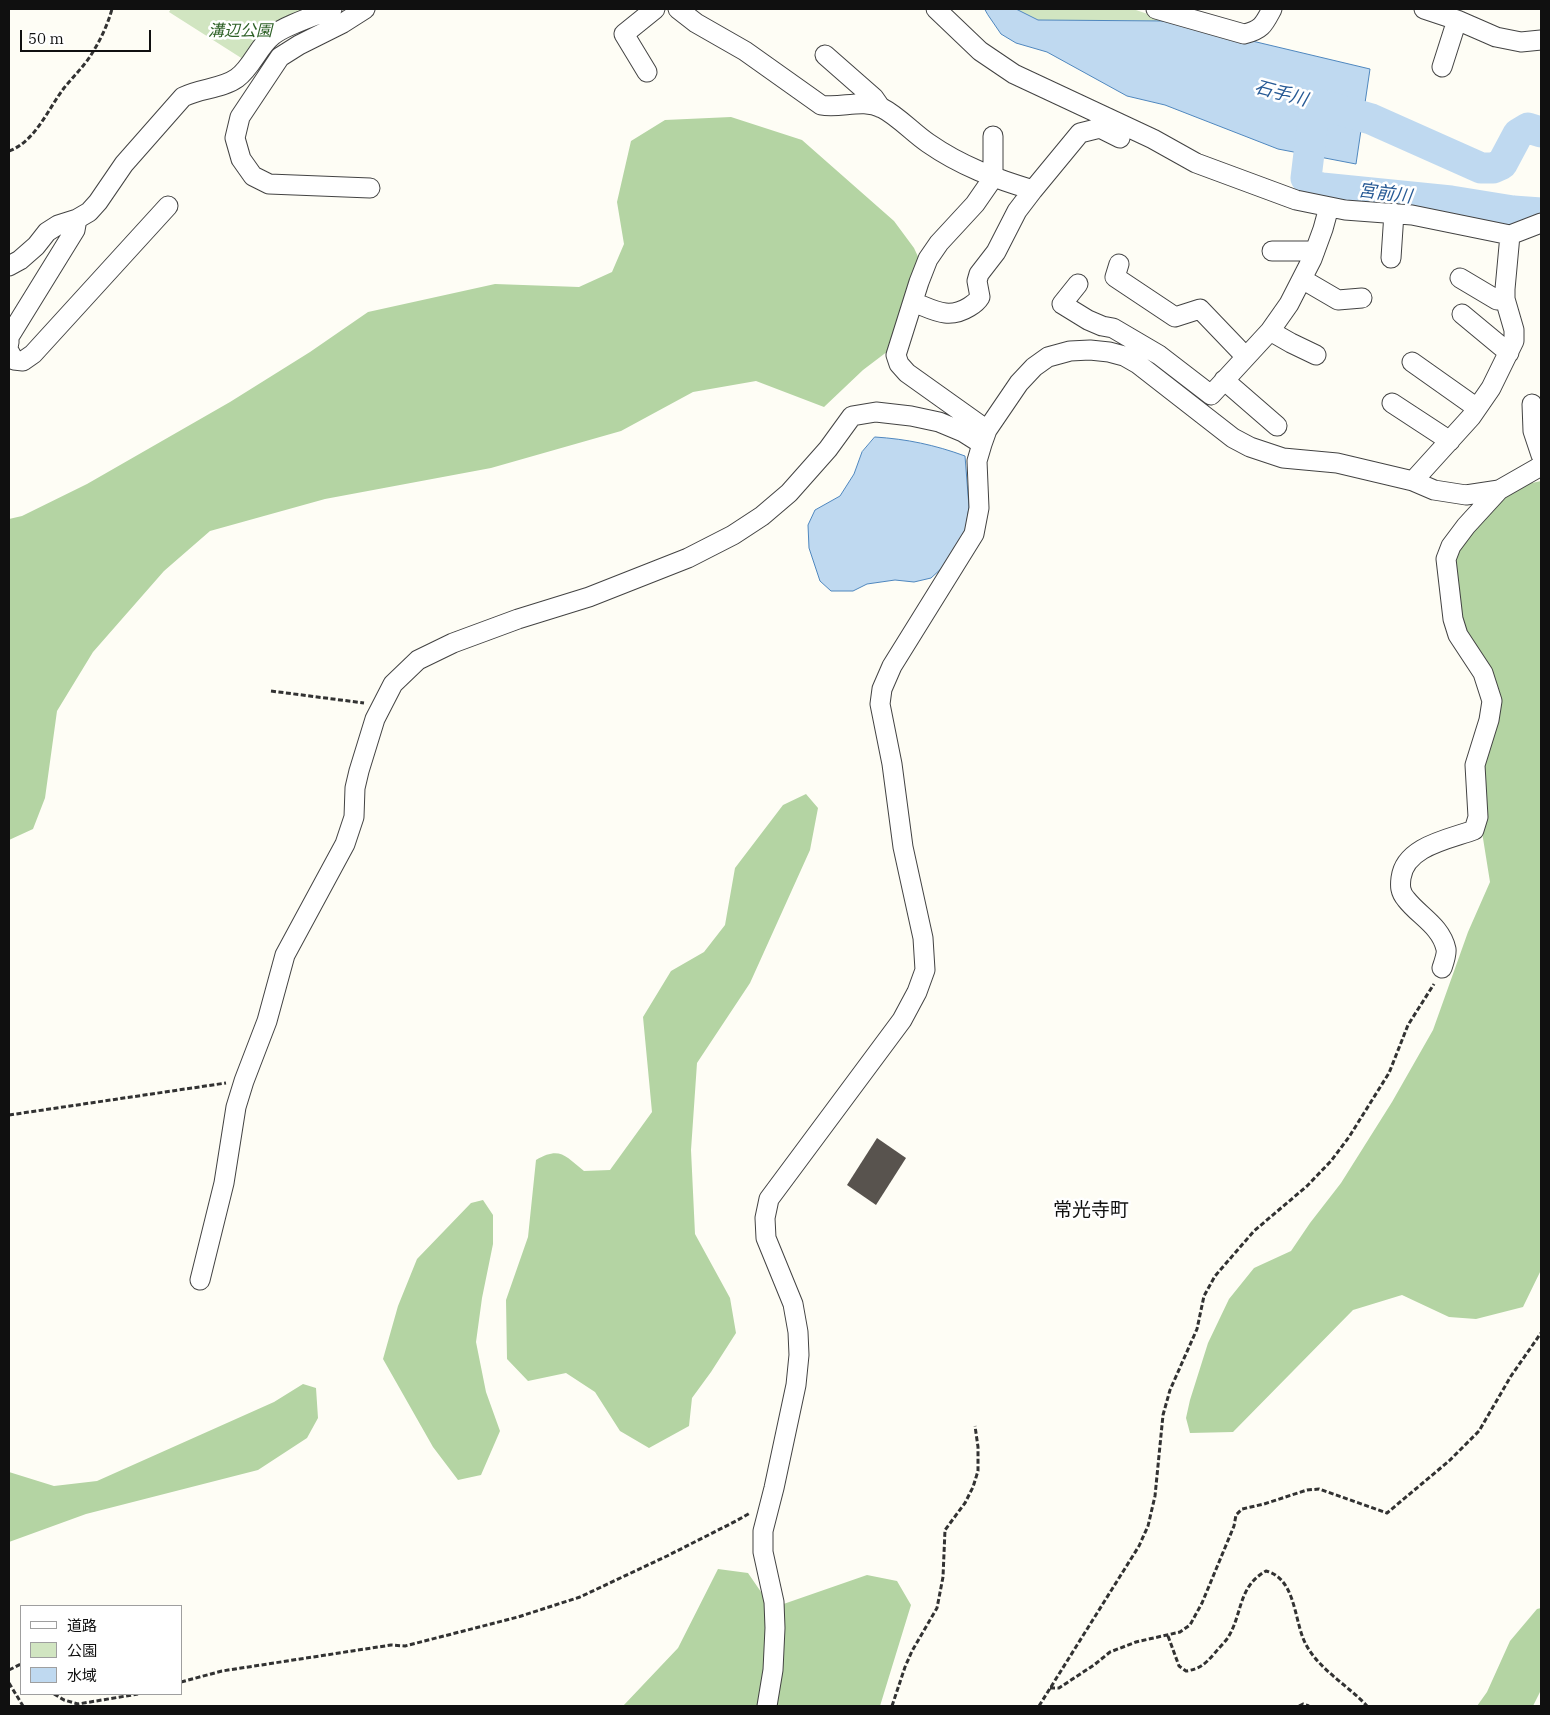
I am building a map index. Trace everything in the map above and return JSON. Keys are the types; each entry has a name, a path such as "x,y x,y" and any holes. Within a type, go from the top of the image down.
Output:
{"street":[{"path":"9,266 20,260 36,246 47,232 58,225 77,219 89,212 124,164 183,97 194,91 224,84 237,78 272,35 332,9"},
{"path":"365,9 280,57 240,117 235,138 241,159 253,176 269,184 370,188"},
{"path":"647,72 624,34 655,9"},
{"path":"678,9 696,23 745,51 821,104 830,106 864,103 882,108"},
{"path":"936,9 980,51 1014,74 1205,166 1296,200 1345,210 1412,215 1510,235 1541,223"},
{"path":"1166,10 1244,34 1255,32 1261,28 1272,9"},
{"path":"1424,9 1457,20 1496,38 1521,42 1541,40"},
{"path":"1442,67 1457,20"},
{"path":"825,55 874,98 882,108 930,144 973,170 1033,190"},
{"path":"913,302 944,314 953,315 978,302 980,297 977,281 979,274 996,252 1017,211 1080,133 1100,128 1124,140 1135,142 1153,140"},
{"path":"984,437 907,373 899,364 896,355 928,259 939,243 975,204 993,178 993,136"},
{"path":"9,351 14,360 23,360 33,354 168,206"},
{"path":"1078,284 1062,304 1088,320 1113,328 1159,356 1211,394 1270,331 1289,304 1315,251 1324,229 1329,207"},
{"path":"1391,258 1394,213"},
{"path":"9,343 9,337 75,230 77,219"},
{"path":"1413,481 1477,408 1491,388 1514,341 1514,330 1505,299 1510,235"},
{"path":"1272,251 1315,251"},
{"path":"1119,264 1114,277 1175,317 1200,309 1246,357"},
{"path":"1460,278 1497,300 1505,299"},
{"path":"1302,280 1338,300 1362,298"},
{"path":"1462,314 1509,353"},
{"path":"1270,331 1316,355"},
{"path":"767,1706 773,1670 775,1628 774,1602 763,1552 763,1531 796,1385 799,1355 798,1332 793,1304 766,1238 765,1218 768,1199 902,1020 917,992 925,970 922,938 903,847 892,764 880,704 882,689 892,666 974,534 979,508 977,461 984,437 1019,383 1034,367 1048,357 1070,351 1090,350 1124,356 1138,364 1233,438 1250,448 1283,458 1337,464 1413,481 1434,490 1466,495 1499,490"},
{"path":"1412,362 1477,408"},
{"path":"1224,380 1277,426"},
{"path":"1392,403 1450,441"},
{"path":"1532,404 1533,431 1541,455"},
{"path":"200,1280 224,1183 236,1107 244,1081 267,1021 285,955 345,844 354,817 355,788 358,771 375,719 393,684 418,660 453,643 518,619 589,597 688,558 733,535 762,516 789,493 828,449 852,416 876,412 911,416 939,422 963,432 984,437"},
{"path":"1442,968 1446,951 1440,934 1429,920 1405,898 1400,887 1401,874 1406,864 1415,854 1427,847 1474,830 1478,817 1475,765 1489,720 1492,701 1483,673 1458,635 1453,619 1446,559 1451,546 1466,526 1499,490 1541,466"}],"path":[{"path":"9,151 14,150 31,136 63,89 91,55 112,9"},
{"path":"271,691 382,705"},
{"path":"1039,1706 1139,1546 1148,1526 1155,1496 1163,1415 1170,1390 1197,1329 1204,1296 1215,1276 1254,1231 1307,1186 1331,1161 1349,1137 1389,1073 1408,1025 1442,968"},
{"path":"9,1116 244,1081"},
{"path":"1050,1688 1059,1688 1110,1652 1136,1642 1168,1636 1190,1626 1202,1603 1234,1526 1236,1515 1242,1508 1264,1504 1307,1490 1319,1489 1387,1513 1449,1461 1479,1431 1511,1376 1541,1332"},
{"path":"892,1706 912,1651 937,1608 943,1577 945,1530 965,1503 974,1486 978,1471 978,1447 975,1426"},
{"path":"182,1682 222,1671 391,1645 405,1646 518,1617 580,1597 736,1522 771,1499"},
{"path":"1168,1636 1179,1666 1186,1671 1197,1670 1204,1666 1227,1639 1237,1617 1246,1588 1256,1576 1266,1571 1275,1573 1286,1585 1308,1650 1367,1706"},
{"path":"9,1683 23,1706"},
{"path":"56,1695 78,1705 133,1695"},
{"path":"1299,1706 1303,1704 1309,1706"}],"green space":[{"name":"溝辺公園","path":"171,9 308,9 246,61 169,12"},
{"path":"1016,9 1133,9 1168,21 1038,20"},
{"path":"731,117 802,140 894,221 914,248 921,263 892,348 863,370 824,407 756,381 693,392 621,431 491,468 325,499 210,531 164,571 93,652 57,711 45,798 33,829 9,840 9,519 22,516 87,484 230,402 310,352 368,312 495,284 579,287 612,272 624,244 617,202 631,141 665,120"},
{"path":"1541,481 1541,1270 1523,1307 1476,1319 1449,1317 1402,1295 1353,1310 1233,1432 1190,1433 1186,1418 1190,1400 1208,1343 1229,1299 1254,1268 1291,1251 1341,1183 1392,1102 1433,1030 1468,932 1490,882 1482,832 1486,696 1460,635 1449,572 1457,529 1518,486"},
{"path":"806,794 818,808 810,850 750,983 697,1063 691,1150 695,1234 730,1298 736,1333 692,1398 689,1426 649,1448 620,1431 595,1392 566,1373 528,1381 507,1359 506,1300 528,1237 536,1160 557,1153 567,1157 584,1171 610,1170 652,1112 643,1017 671,971 704,952 725,925 735,868 783,805"},
{"path":"483,1200 493,1215 493,1244 482,1298 476,1342 486,1392 500,1431 481,1475 458,1480 433,1447 383,1359 398,1306 417,1259 471,1203"},
{"path":"303,1384 316,1388 318,1418 307,1438 258,1470 86,1514 9,1542 9,1472 54,1486 97,1481 274,1402"},
{"path":"718,1569 748,1573 772,1608 867,1575 897,1581 911,1605 880,1706 623,1706 678,1648"},
{"path":"1541,1608 1541,1690 1533,1706 1477,1706 1487,1692 1510,1641 1537,1609"}],"water":[{"path":"985,9 1016,9 1038,20 1168,21 1370,69 1356,164 1278,149 1165,105 1127,96 1047,52 1016,43 1001,34"},
{"path":"875,437 921,443 965,456 969,507 965,534 954,557 931,578 914,582 895,580 867,584 853,591 831,591 820,581 809,548 808,525 815,510 840,496 854,474 862,452"}],"building":[{"path":"877,1138 906,1158 876,1205 847,1185"}],"waterway":[{"name":"石手川","path":"1322,105 1371,119 1481,168 1493,168 1502,164 1518,134 1528,128 1541,132"},
{"name":"宮前川","path":"1314,112 1306,178 1312,185 1322,188 1451,201 1513,211 1541,213"}],"district":[{"name":"常光寺町","path":"1091,1211"}]}
